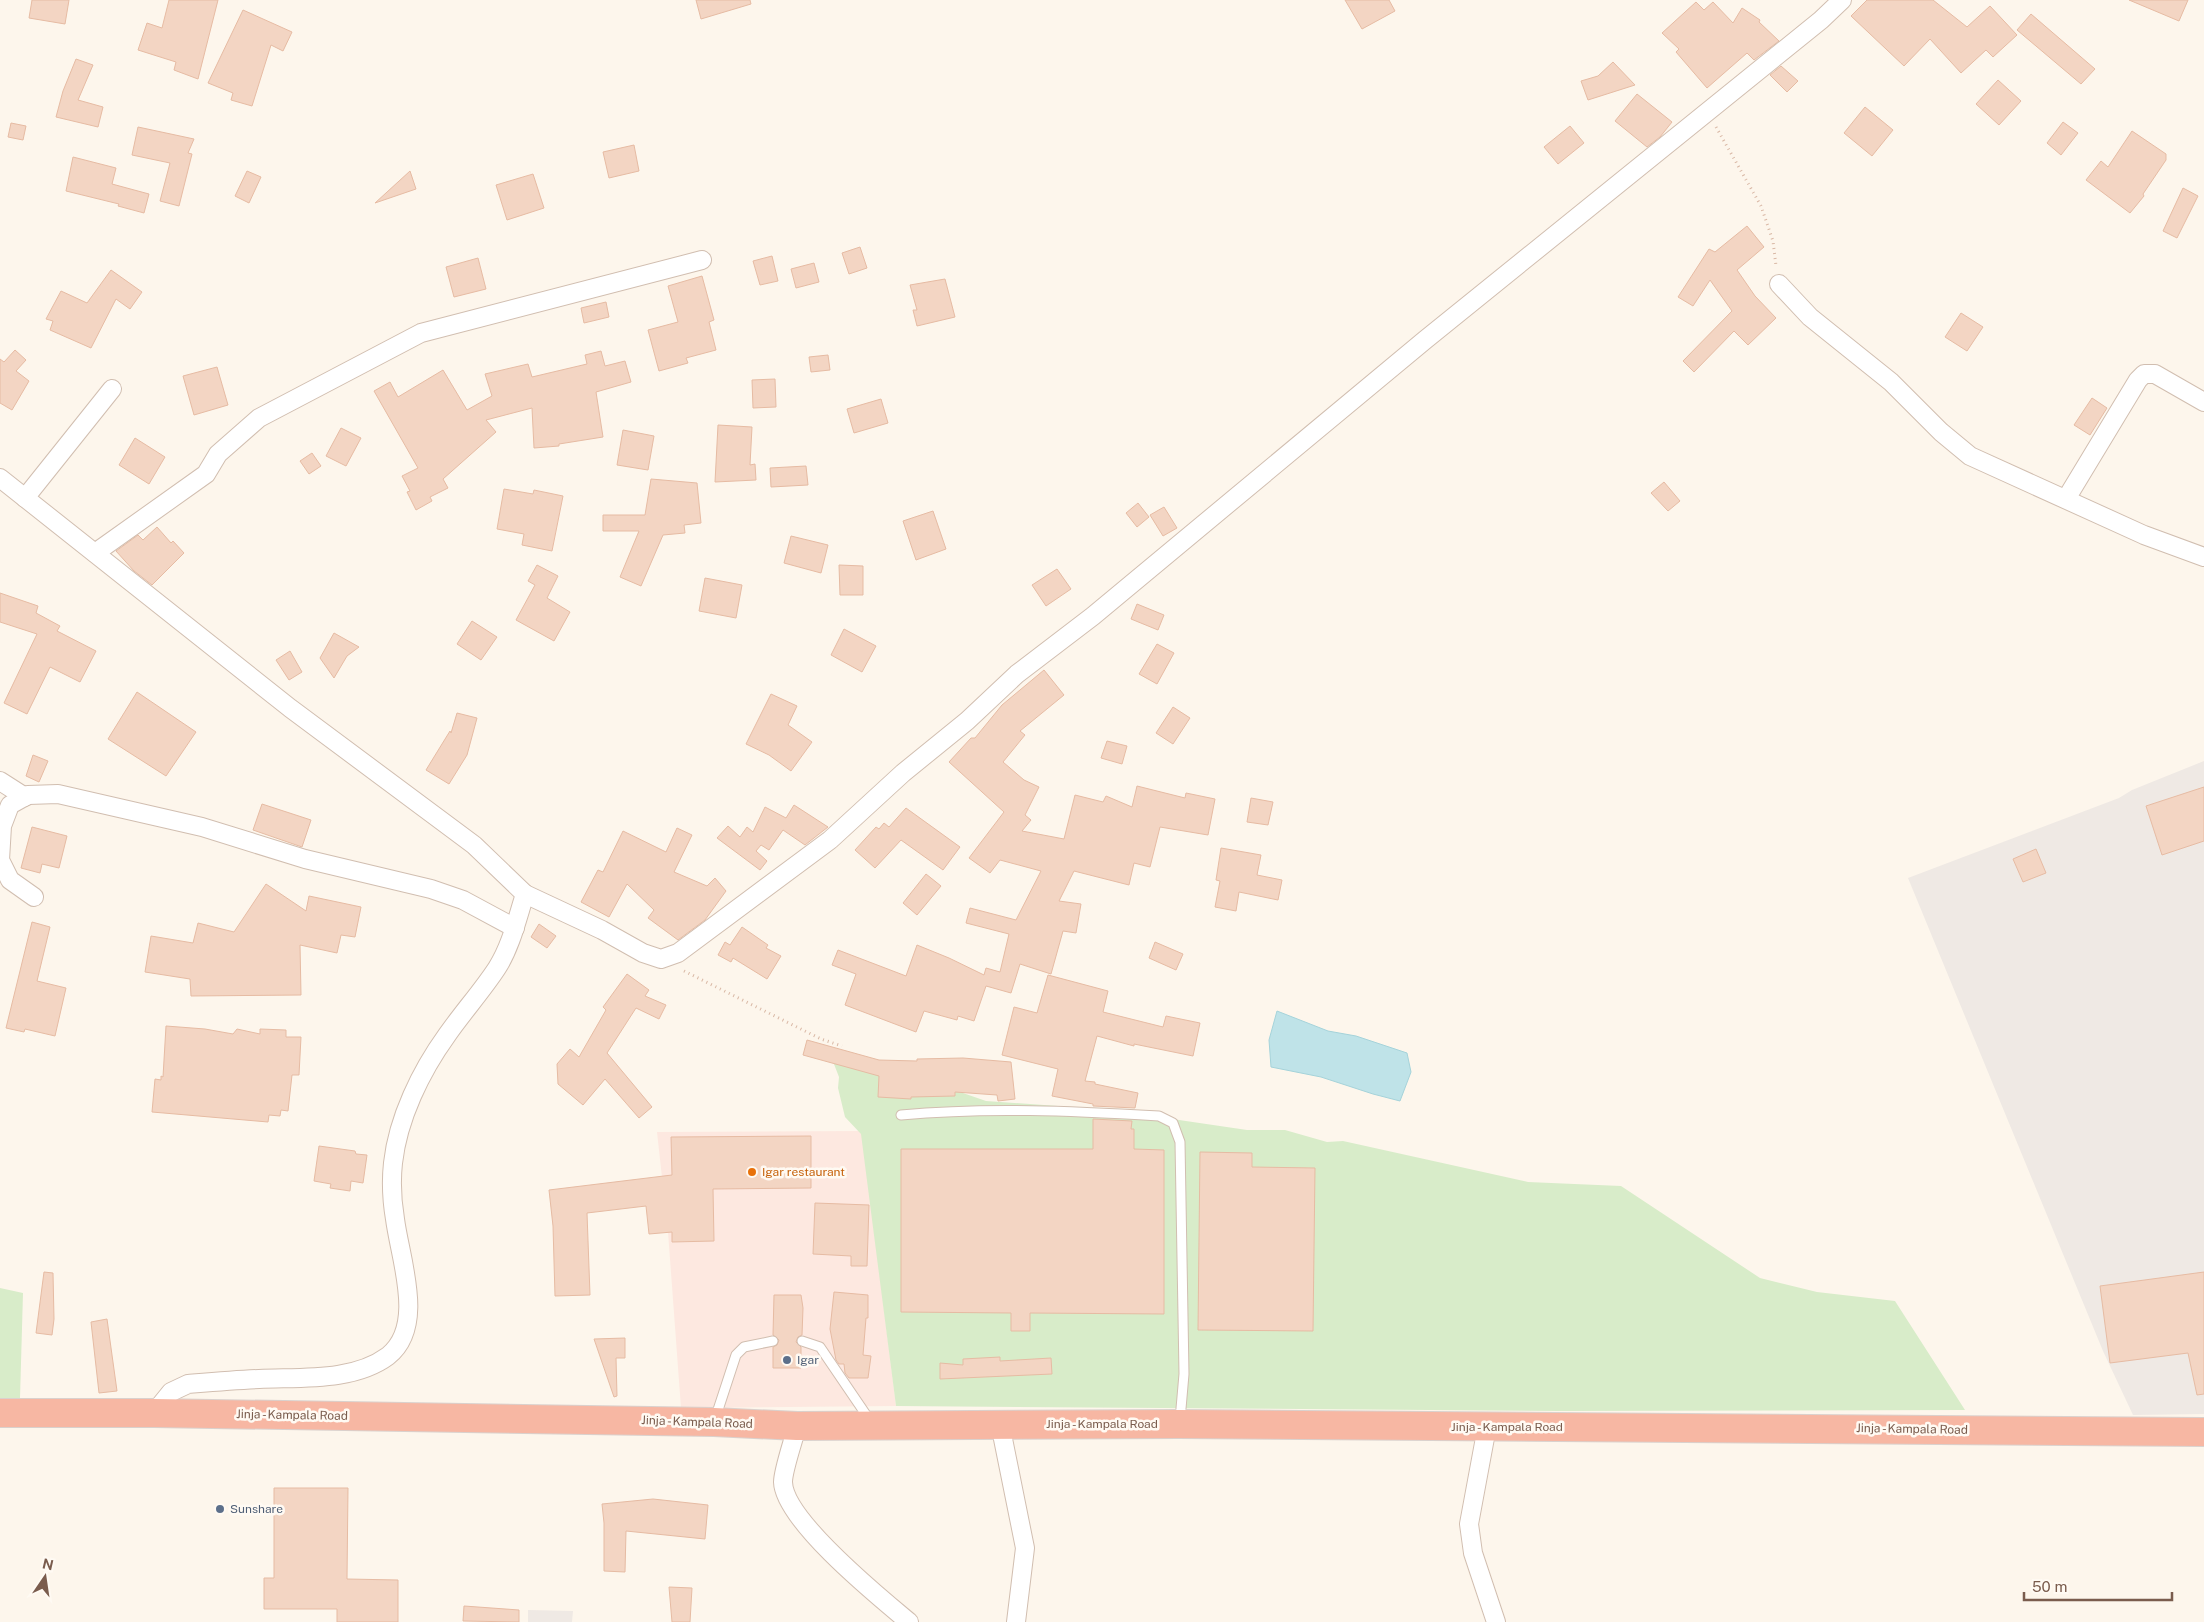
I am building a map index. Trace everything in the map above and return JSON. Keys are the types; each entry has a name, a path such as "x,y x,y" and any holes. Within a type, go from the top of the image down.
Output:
{"highway":[{"name":"Jinja - Kampala Road","path":"0,1413 154,1413 714,1422 797,1426 1179,1424 2204,1432"}],"street":[{"path":"0,478 290,708 474,845 525,894 602,930 643,953 661,959 678,953 830,840 903,773 966,721 1017,674 1093,616 1425,340 1821,20 1842,0"},
{"path":"95,553 206,474 218,454 259,418 421,333 702,260"},
{"path":"1779,284 1810,317 1891,382 1941,432 1970,456 2144,534 2204,557"},
{"path":"2066,499 2138,380 2144,374 2155,374 2204,402"},
{"path":"25,498 112,390"},
{"path":"0,781 25,797"},
{"path":"34,896 10,880 0,860 2,826 10,805 28,795 58,794 202,827 305,859 431,889 463,900 515,928"},
{"path":"154,1413 171,1392 188,1384 333,1376 368,1367 388,1355 402,1339 408,1322 407,1280 392,1197 393,1163 398,1137 408,1106 422,1075 446,1036 497,968 510,944 525,894"},
{"path":"1000,1424 1025,1548 1016,1622"},
{"path":"797,1426 783,1482 789,1504 822,1544 872,1592 909,1622"},
{"path":"1487,1427 1469,1524 1473,1554 1496,1622"}],"lane":[{"path":"901,1115 994,1111 1059,1111 1159,1116 1173,1123 1180,1142 1180,1230 1184,1374 1179,1424"},
{"path":"714,1422 736,1355 744,1347 773,1341"},
{"path":"802,1342 820,1347 873,1425"}],"path":[{"path":"1708,111 1732,158 1761,206 1773,241 1779,284"},
{"path":"661,959 821,1039 842,1046"}],"shaded area":[{"path":"2204,761 2204,1414 2133,1415 2103,1351 1908,878 2119,798 2132,790"},
{"path":"862,1131 896,1406 681,1408 668,1232 657,1132"},
{"path":"528,1610 573,1611 572,1622 528,1622"}],"green space":[{"path":"827,1046 986,1101 1072,1107 1091,1111 1152,1116 1247,1130 1285,1130 1327,1142 1343,1141 1528,1182 1621,1186 1760,1278 1817,1292 1895,1301 1965,1410 1560,1411 896,1406 861,1134 845,1117 838,1088 839,1077"},
{"path":"0,1288 23,1293 20,1398 0,1398"}],"water":[{"path":"1277,1011 1328,1031 1356,1036 1407,1053 1411,1072 1400,1101 1321,1077 1271,1067 1269,1040"}],"building":[{"path":"32,0 69,0 65,24 29,18"},
{"path":"169,0 218,0 198,79 174,70 176,62 138,50 147,23 162,28"},
{"path":"696,0 750,0 751,4 701,19"},
{"path":"1345,0 1389,0 1395,11 1362,29"},
{"path":"1867,0 1933,0 1967,27 1990,6 2017,35 1993,57 1986,50 1961,73 1930,39 1904,66 1851,16"},
{"path":"2129,0 2188,0 2179,21"},
{"path":"1696,2 1704,10 1713,2 1733,23 1742,8 1760,20 1759,22 1779,41 1754,60 1747,53 1707,88 1676,52 1679,49 1662,33"},
{"path":"243,10 292,32 283,51 271,45 252,106 231,100 233,93 208,83"},
{"path":"2031,14 2095,69 2081,84 2017,30"},
{"path":"76,59 93,65 78,100 103,107 98,127 56,117 63,91"},
{"path":"1613,62 1635,85 1588,100 1581,81 1598,76"},
{"path":"1781,66 1798,81 1787,92 1770,75"},
{"path":"1998,80 2021,101 1999,125 1976,104"},
{"path":"1637,94 1672,122 1660,137 1647,147 1615,121"},
{"path":"1865,107 1893,130 1872,156 1844,133"},
{"path":"2063,122 2078,133 2061,155 2047,143"},
{"path":"11,123 26,126 23,140 8,137"},
{"path":"1570,126 1584,143 1558,164 1544,147"},
{"path":"138,127 194,139 188,153 192,154 179,206 160,201 170,163 132,155"},
{"path":"2132,131 2166,154 2166,160 2143,194 2144,196 2130,213 2086,180 2101,161 2108,167"},
{"path":"634,145 639,171 609,178 603,152"},
{"path":"73,157 116,168 112,184 149,194 144,213 118,206 119,204 66,191"},
{"path":"247,171 261,177 249,203 235,196"},
{"path":"410,171 416,189 375,203"},
{"path":"533,174 544,208 507,220 496,185"},
{"path":"2183,188 2198,196 2177,238 2163,231"},
{"path":"1747,226 1764,247 1737,270 1755,296 1776,318 1748,345 1734,331 1694,372 1683,361 1732,311 1710,280 1693,306 1678,297 1709,249 1715,252"},
{"path":"860,247 867,268 849,274 842,253"},
{"path":"772,256 778,281 760,285 753,261"},
{"path":"478,258 486,289 454,297 446,267"},
{"path":"814,263 819,282 796,288 791,269"},
{"path":"111,270 142,292 130,309 116,299 91,348 50,330 53,321 46,319 61,291 87,303"},
{"path":"702,276 714,320 709,322 716,350 686,358 688,363 659,371 648,330 678,322 668,286"},
{"path":"945,279 955,317 917,326 913,310 917,310 910,285"},
{"path":"606,302 609,317 584,323 581,308"},
{"path":"1961,313 1983,327 1967,351 1945,337"},
{"path":"15,350 26,360 16,371 29,381 12,410 0,403 0,359 4,362"},
{"path":"601,351 605,366 625,361 631,382 596,392 603,437 559,444 559,446 534,448 532,408 486,420 496,432 443,479 448,488 430,497 432,501 416,510 407,492 410,491 402,476 418,468 374,391 390,382 398,397 443,370 467,410 492,396 485,374 528,364 532,377 587,364 585,355"},
{"path":"828,355 830,370 811,372 809,357"},
{"path":"217,367 228,405 194,415 183,376"},
{"path":"775,379 776,407 753,408 752,380"},
{"path":"2092,398 2107,408 2090,435 2074,425"},
{"path":"881,399 888,423 854,433 847,409"},
{"path":"718,425 752,427 750,465 755,464 756,480 715,482"},
{"path":"341,428 361,438 346,466 326,456"},
{"path":"623,430 654,436 648,470 617,465"},
{"path":"135,438 165,457 149,484 119,465"},
{"path":"312,453 321,466 309,474 300,461"},
{"path":"806,466 808,485 771,487 770,468"},
{"path":"651,479 697,483 701,523 684,525 685,533 663,535 641,586 620,577 639,531 603,531 603,515 645,515"},
{"path":"1664,482 1680,501 1668,511 1651,493"},
{"path":"504,489 533,494 534,490 563,496 552,551 522,545 524,534 497,529"},
{"path":"1138,503 1149,517 1137,527 1126,513"},
{"path":"1164,507 1177,528 1163,536 1150,515"},
{"path":"933,511 946,549 916,560 903,521"},
{"path":"157,527 171,543 173,541 184,553 152,585 134,571 116,551 138,535 143,540"},
{"path":"791,536 828,545 821,573 784,563"},
{"path":"537,565 558,576 547,598 570,612 554,641 516,620 535,585 528,581"},
{"path":"839,565 863,566 863,595 840,595"},
{"path":"1057,569 1071,589 1046,606 1032,585"},
{"path":"705,578 742,585 736,618 699,611"},
{"path":"0,593 38,606 36,613 60,626 57,631 96,651 80,682 50,667 27,714 4,703 37,634 0,622"},
{"path":"1137,604 1164,615 1158,630 1131,619"},
{"path":"472,621 497,637 481,660 457,644"},
{"path":"844,629 876,646 862,672 831,655"},
{"path":"334,633 359,647 347,656 334,678 320,658"},
{"path":"1157,644 1174,653 1157,684 1139,674"},
{"path":"290,651 302,672 289,680 276,660"},
{"path":"1044,670 1064,695 1020,731 1025,735 1003,762 1024,780 1039,787 1025,815 1031,820 1022,831 1064,839 1075,795 1103,802 1106,796 1132,807 1137,786 1185,798 1186,793 1215,799 1208,835 1160,827 1150,867 1134,863 1129,885 1074,871 1059,901 1081,904 1076,933 1063,931 1051,974 1020,964 1011,993 986,986 974,1021 958,1016 957,1020 924,1011 916,1032 845,1005 856,974 832,965 838,950 906,976 917,945 984,975 986,968 1000,972 1009,934 966,923 970,908 1016,920 1041,871 1000,860 990,873 969,858 1004,812 949,762 971,738 975,738 1002,705"},
{"path":"137,692 196,732 166,776 108,739"},
{"path":"771,694 797,706 788,725 812,742 791,771 769,755 746,744"},
{"path":"1173,707 1190,718 1173,744 1156,733"},
{"path":"457,713 477,718 467,755 449,784 426,770 450,731 451,733"},
{"path":"1107,741 1127,746 1122,764 1101,758"},
{"path":"33,755 48,761 39,782 26,776"},
{"path":"2204,787 2204,841 2162,855 2146,806"},
{"path":"1251,798 1273,802 1268,825 1247,822"},
{"path":"262,804 311,820 302,847 253,830"},
{"path":"794,805 828,827 805,845 783,830 769,850 761,845 756,851 767,861 760,870 717,838 728,826 740,837 747,827 753,832 765,807 786,818"},
{"path":"906,808 960,847 943,870 901,840 875,868 855,850 876,827 879,829 884,823 889,827"},
{"path":"32,827 67,836 59,868 42,864 40,873 21,868"},
{"path":"677,828 692,835 674,872 707,886 715,878 726,891 705,920 678,940 648,918 654,910 627,884 609,917 581,902 598,870 603,872 623,831 666,852"},
{"path":"1221,848 1261,855 1257,875 1282,880 1278,900 1239,892 1236,911 1215,907 1220,881 1216,880"},
{"path":"2036,849 2046,873 2023,882 2013,859"},
{"path":"926,874 941,886 917,915 903,903"},
{"path":"266,884 306,911 309,896 361,907 355,937 341,935 337,953 300,945 301,995 191,996 190,979 145,972 151,936 193,943 198,923 234,932"},
{"path":"32,922 50,927 37,981 66,988 55,1036 25,1029 24,1032 6,1028"},
{"path":"539,924 556,936 547,948 531,937"},
{"path":"742,927 768,945 766,948 781,956 767,979 733,958 731,962 718,955 725,942 730,945"},
{"path":"1155,942 1183,954 1176,970 1149,958"},
{"path":"627,974 649,990 645,996 666,1005 659,1019 636,1008 607,1053 652,1107 639,1118 605,1079 583,1105 558,1084 557,1064 570,1049 579,1057 606,1010 603,1007"},
{"path":"1048,975 1108,991 1103,1012 1163,1027 1166,1016 1200,1023 1193,1056 1134,1044 1134,1046 1097,1036 1085,1081 1138,1093 1135,1108 1093,1106 1093,1104 1052,1096 1058,1069 1002,1055 1014,1007 1037,1013"},
{"path":"166,1026 205,1029 233,1034 237,1029 260,1034 260,1029 286,1030 286,1037 301,1037 299,1075 292,1075 288,1111 281,1110 280,1116 269,1115 268,1122 152,1112 155,1079 161,1080 161,1076 163,1077"},
{"path":"807,1040 879,1060 917,1061 917,1059 963,1058 1011,1062 1015,1099 998,1101 997,1095 955,1092 955,1096 911,1097 911,1099 878,1097 879,1076 803,1055"},
{"path":"1093,1119 1132,1121 1131,1129 1134,1129 1134,1149 1164,1150 1164,1314 1030,1313 1030,1331 1011,1331 1011,1313 901,1312 901,1149 1093,1149"},
{"path":"811,1136 811,1188 713,1189 714,1241 672,1242 672,1232 649,1234 646,1206 587,1213 590,1295 555,1296 553,1226 549,1190 672,1175 671,1137"},
{"path":"319,1146 355,1151 356,1154 367,1155 363,1183 351,1181 350,1191 330,1188 331,1184 314,1181"},
{"path":"1200,1152 1252,1153 1252,1167 1315,1168 1313,1331 1198,1330"},
{"path":"815,1203 869,1205 867,1266 851,1266 851,1256 813,1254"},
{"path":"44,1272 53,1273 54,1319 52,1335 36,1333"},
{"path":"2204,1272 2204,1394 2197,1395 2188,1353 2110,1363 2100,1286"},
{"path":"834,1292 868,1295 868,1318 866,1318 863,1355 871,1356 868,1378 849,1378 845,1373 844,1364 839,1364 836,1360 830,1329"},
{"path":"774,1295 801,1295 803,1308 802,1335 798,1337 796,1342 801,1347 801,1368 773,1368 773,1347 777,1345 779,1340 773,1335"},
{"path":"107,1319 117,1391 99,1393 91,1322"},
{"path":"625,1338 625,1358 616,1358 617,1396 614,1397 594,1339"},
{"path":"1000,1357 1000,1361 1051,1358 1052,1374 940,1379 940,1363 963,1365 963,1359"},
{"path":"274,1488 348,1488 347,1579 398,1580 398,1622 337,1622 337,1609 264,1609 264,1578 274,1578"},
{"path":"653,1499 708,1505 705,1539 626,1531 625,1572 604,1571 602,1504"},
{"path":"669,1587 692,1588 690,1622 672,1622"},
{"path":"464,1606 519,1610 519,1622 463,1621"}],"place":[{"name":"Igar restaurant","path":"752,1172"},
{"name":"Igar","path":"787,1360"},
{"name":"Sunshare","path":"220,1509"}]}
